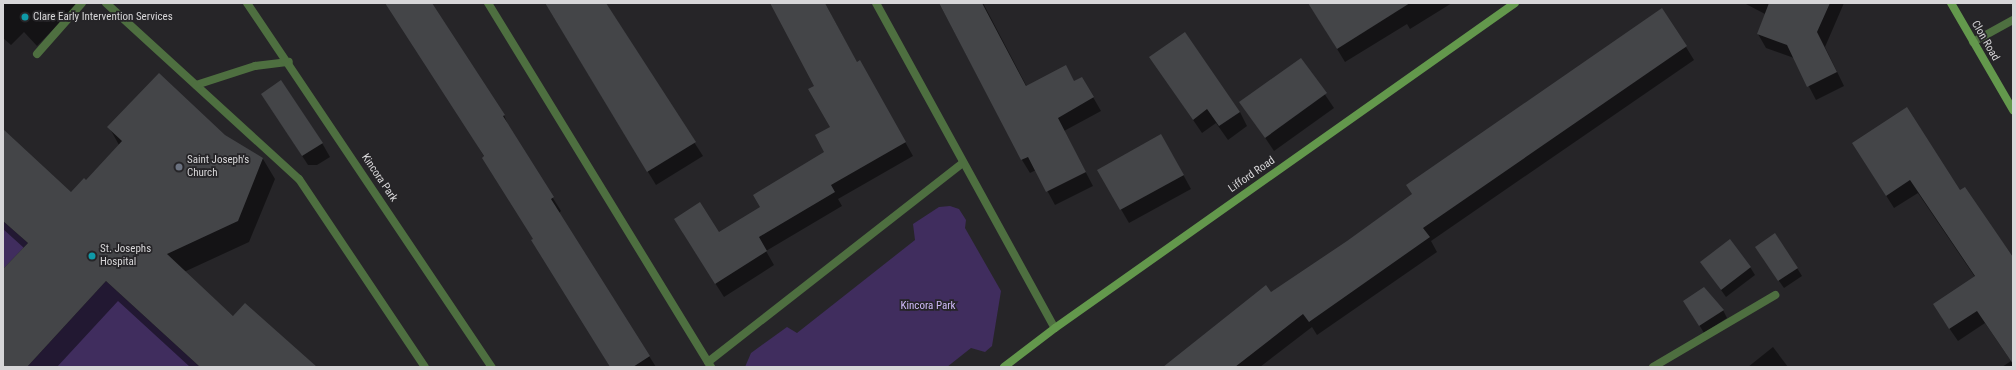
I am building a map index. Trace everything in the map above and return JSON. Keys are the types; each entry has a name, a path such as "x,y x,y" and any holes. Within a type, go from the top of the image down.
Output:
{"main road":[{"name":"Lifford Road","path":"1004,367 1055,328 1515,3"},
{"name":"Clon Road","path":"1951,3 2013,110"}],"street":[{"path":"37,54 82,3"},
{"path":"106,3 299,179 426,367"},
{"name":"Kincora Park","path":"247,3 289,62 492,367"},
{"path":"488,3 710,364 963,163"},
{"path":"876,3 1055,328"},
{"path":"1973,42 2013,20"},
{"path":"196,85 255,66 289,62"},
{"path":"1653,367 1775,295"}],"green space":[{"name":"Kincora Park","path":"950,206 959,209 966,220 965,228 1001,291 992,346 985,352 971,348 947,367 745,367 751,353 787,327 797,333 915,240 913,224 939,207"},
{"path":"3,221 28,243 3,269"},
{"path":"106,281 200,367 27,367"}],"building":[{"path":"385,3 432,3 505,115 503,116 554,197 551,199 650,356 633,367 610,367 482,158 484,156"},
{"path":"545,3 606,3 696,142 647,172"},
{"path":"770,3 825,3 857,62 860,60 906,142 831,185 835,192 759,237 767,251 715,284 674,219 700,202 719,232 760,207 753,195 824,152 815,135 830,127 808,89 814,86"},
{"path":"939,3 982,3 1026,86 1066,65 1074,81 1082,77 1094,97 1058,118 1086,172 1046,192 1028,157 1021,160"},
{"path":"1308,3 1410,3 1337,49"},
{"path":"1769,3 1830,3 1817,32 1837,72 1807,87 1787,45 1757,34"},
{"path":"1662,8 1687,46 1423,228 1430,237 1309,322 1303,314 1235,367 1163,367 1266,285 1271,292 1347,241 1412,194 1406,185"},
{"path":"1185,32 1240,112 1219,126 1207,109 1193,120 1149,57"},
{"path":"1301,58 1327,93 1265,138 1239,102"},
{"name":"St. Josephs Hospital","path":"159,73 225,135 263,158 238,221 167,254 233,316 245,303 317,367 200,367 106,281 27,367 3,367 3,269 28,243 3,221 3,129 71,192 84,178 86,180 122,141 107,127"},
{"path":"281,80 323,143 302,156 261,94"},
{"path":"1907,107 1960,190 1965,187 2013,257 2013,364 1977,311 1949,329 1933,304 1975,276 1910,180 1886,196 1852,143"},
{"path":"1161,134 1184,175 1120,210 1097,170"},
{"path":"1775,233 1798,268 1778,281 1755,247"},
{"path":"1730,239 1751,267 1721,290 1700,262"},
{"path":"1704,287 1724,310 1699,326 1683,301"}],"place":[{"name":"Clare Early Intervention Services","path":"25,17"},
{"name":"Saint Joseph's Church","path":"179,167"},
{"name":"St. Josephs Hospital","path":"92,256"}]}
